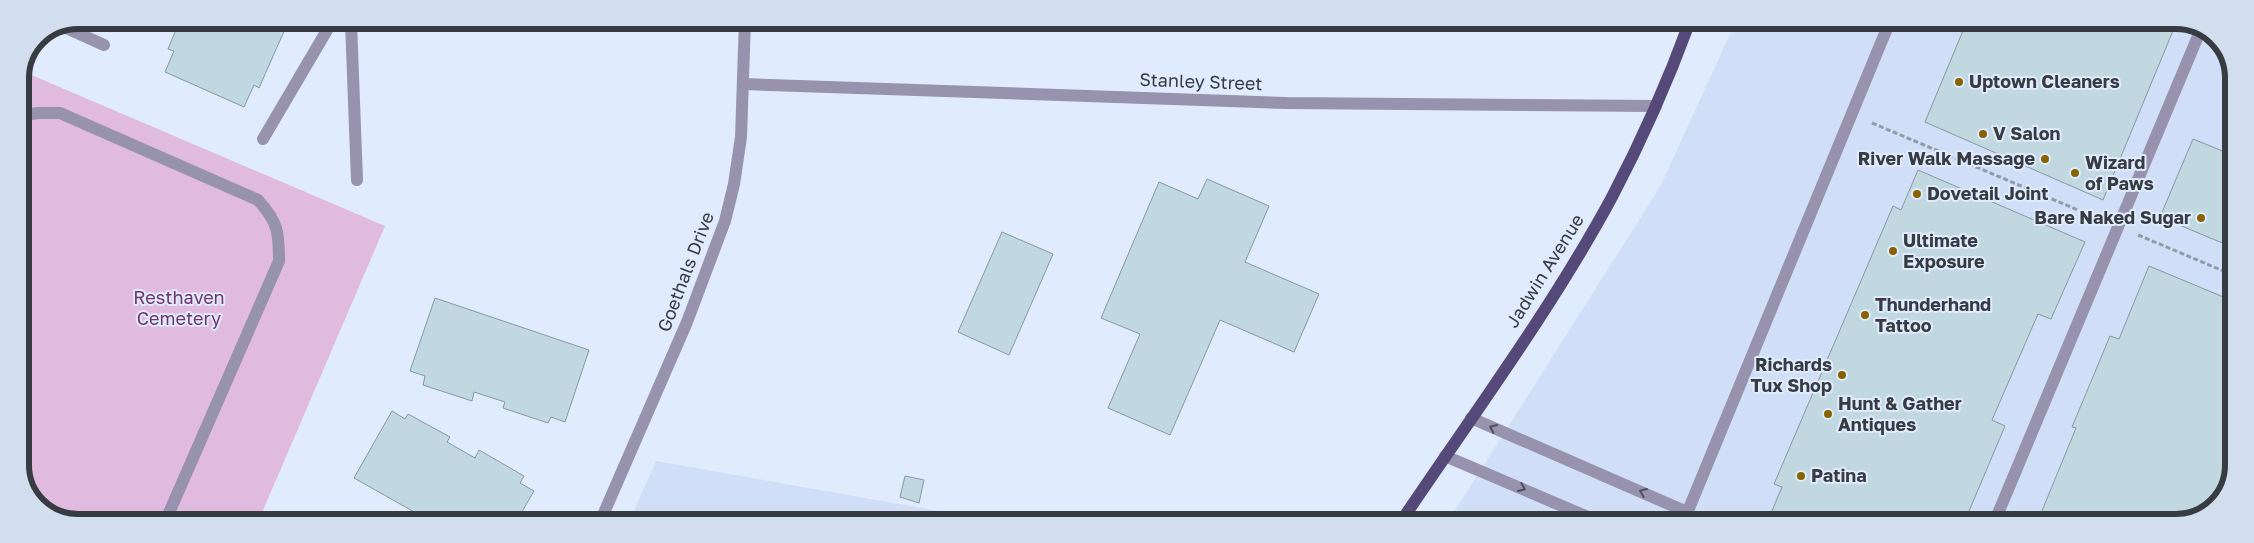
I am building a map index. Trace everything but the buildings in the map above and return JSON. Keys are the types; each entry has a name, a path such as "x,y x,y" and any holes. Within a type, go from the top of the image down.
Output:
{"main road":[{"name":"Jadwin Avenue","path":"1406,514 1581,250 1611,198 1656,106 1687,29"}],"street":[{"path":"263,139 328,29"},
{"path":"350,29 357,180"},
{"name":"Goethals Drive","path":"603,514 687,322 725,221 740,147 745,29"},
{"path":"1686,514 1887,29"},
{"path":"70,30 104,45"},
{"path":"1998,514 2199,34"},
{"name":"Stanley Street","path":"744,84 1286,103 1656,106"},
{"path":"29,114 60,113 258,200 272,215 279,236 279,261 168,514"},
{"path":"1471,418 1679,514"},
{"path":"1445,456 1581,514"}],"path":[{"path":"1851,114 2225,272"}],"shaded area":[{"path":"1732,29 2177,29 2201,35 2217,50 2222,59 2225,74 2225,466 2222,484 2190,512 2177,514 1453,514 1660,187"},
{"path":"656,461 956,514 633,514"}],"green space":[{"name":"Resthaven Cemetery","path":"29,74 385,226 261,514 77,514 62,512 53,508 41,498 32,484 29,469"}],"place":[{"name":"Uptown Cleaners","path":"1959,82"},
{"name":"V Salon","path":"1983,134"},
{"name":"River Walk Massage","path":"2045,159"},
{"name":"Wizard of Paws","path":"2075,173"},
{"name":"Dovetail Joint","path":"1917,194"},
{"name":"Bare Naked Sugar","path":"2201,218"},
{"name":"Ultimate Exposure","path":"1893,251"},
{"name":"Thunderhand Tattoo","path":"1865,315"},
{"name":"Richards Tux Shop","path":"1842,375"},
{"name":"Hunt & Gather Antiques","path":"1828,414"},
{"name":"Patina","path":"1801,476"}]}
